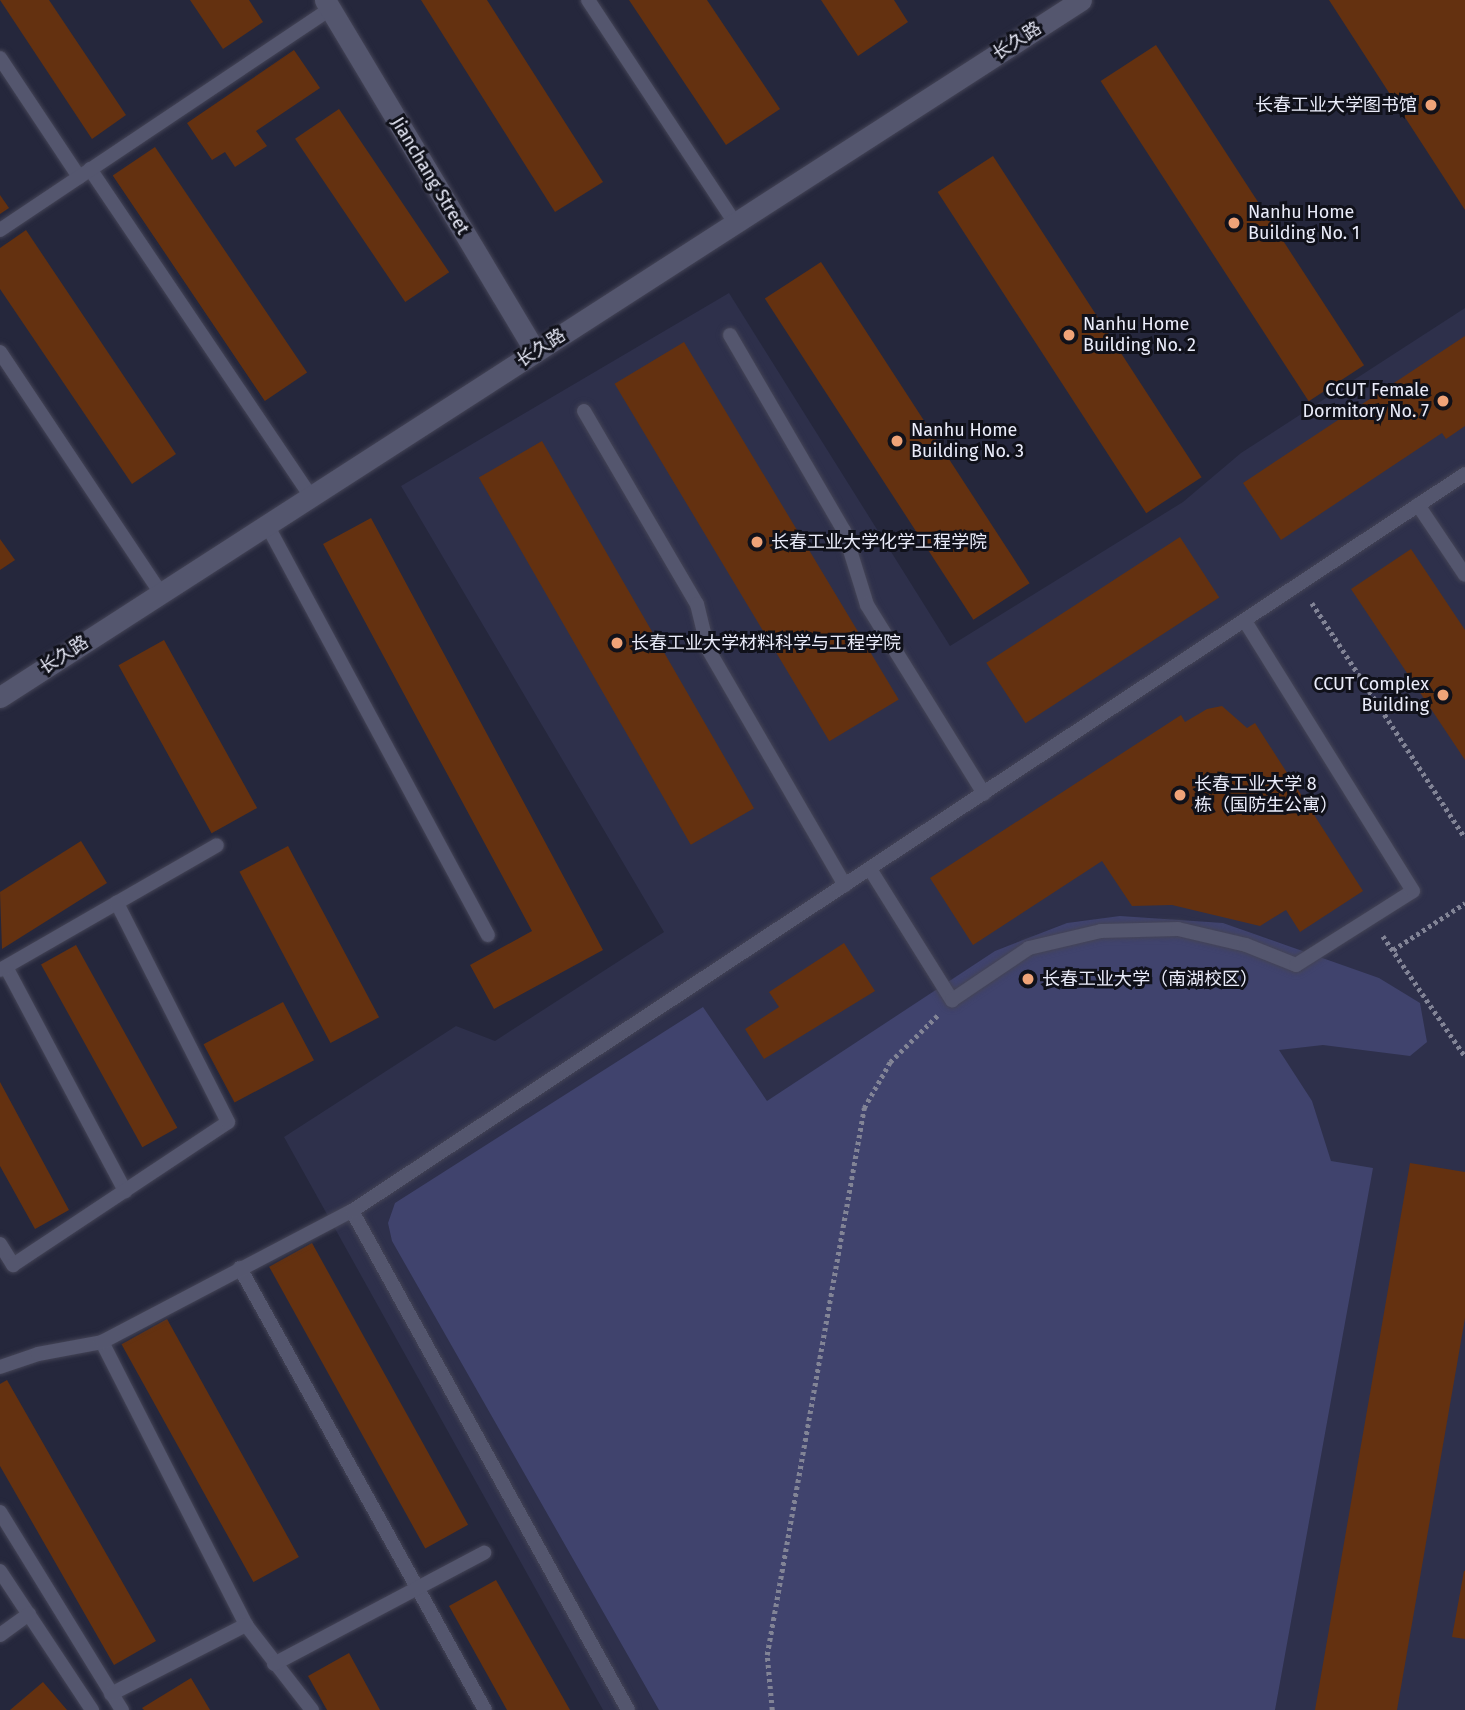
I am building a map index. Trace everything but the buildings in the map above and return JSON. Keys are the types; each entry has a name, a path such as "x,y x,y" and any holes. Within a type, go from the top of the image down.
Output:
{"street":[{"name":"长久路","path":"0,697 1081,0"},
{"name":"Jianchang Street","path":"328,4 536,352"}],"lane":[{"path":"588,0 735,223"},
{"path":"0,230 328,4"},
{"path":"0,58 85,173 310,495"},
{"path":"730,335 844,531 867,604 984,794"},
{"path":"0,352 160,592"},
{"path":"584,411 697,604 708,649 845,885"},
{"path":"0,1367 38,1354 102,1342 352,1211 1465,474"},
{"path":"1418,505 1465,575"},
{"path":"266,523 488,935"},
{"path":"870,869 952,1000 1029,948 1101,930 1178,929 1246,945 1296,965 1413,891 1245,621"},
{"path":"125,1191 3,968 217,845"},
{"path":"0,1244 13,1265 228,1122 117,902"},
{"path":"352,1211 628,1710"},
{"path":"240,1268 485,1710"},
{"path":"102,1342 247,1625 274,1664 312,1710"},
{"path":"0,1512 122,1710"},
{"path":"274,1664 484,1553"},
{"path":"0,1571 92,1710"},
{"path":"0,1635 29,1614"},
{"path":"111,1694 247,1625"}],"path":[{"path":"1300,584 1465,838"},
{"path":"1393,950 1465,903"},
{"path":"1371,918 1465,1056"},
{"path":"772,1710 767,1656 864,1108 890,1062 952,1000"}],"shaded area":[{"name":"长春工业大学（南湖校区）","path":"729,293 950,646 1183,502 1241,453 1465,308 1465,1710 603,1710 284,1137 456,1026 495,1041 664,932 401,486"},
{"path":"1120,916 1223,923 1379,978 1420,1003 1427,1042 1410,1056 1323,1045 1279,1050 1312,1101 1331,1161 1373,1168 1275,1710 659,1710 392,1241 388,1223 395,1203 703,1007 767,1101 995,951 1067,923"}],"place":[{"name":"长春工业大学图书馆","path":"1431,105"},
{"name":"Nanhu Home Building No. 1","path":"1234,223"},
{"name":"Nanhu Home Building No. 2","path":"1069,335"},
{"name":"CCUT Female Dormitory No. 7","path":"1443,401"},
{"name":"Nanhu Home Building No. 3","path":"897,441"},
{"name":"长春工业大学化学工程学院","path":"757,542"},
{"name":"长春工业大学材料科学与工程学院","path":"617,643"},
{"name":"CCUT Complex Building","path":"1443,695"},
{"name":"长春工业大学 8 栋（国防生公寓）","path":"1180,795"},
{"name":"长春工业大学（南湖校区）","path":"1028,979"}]}
